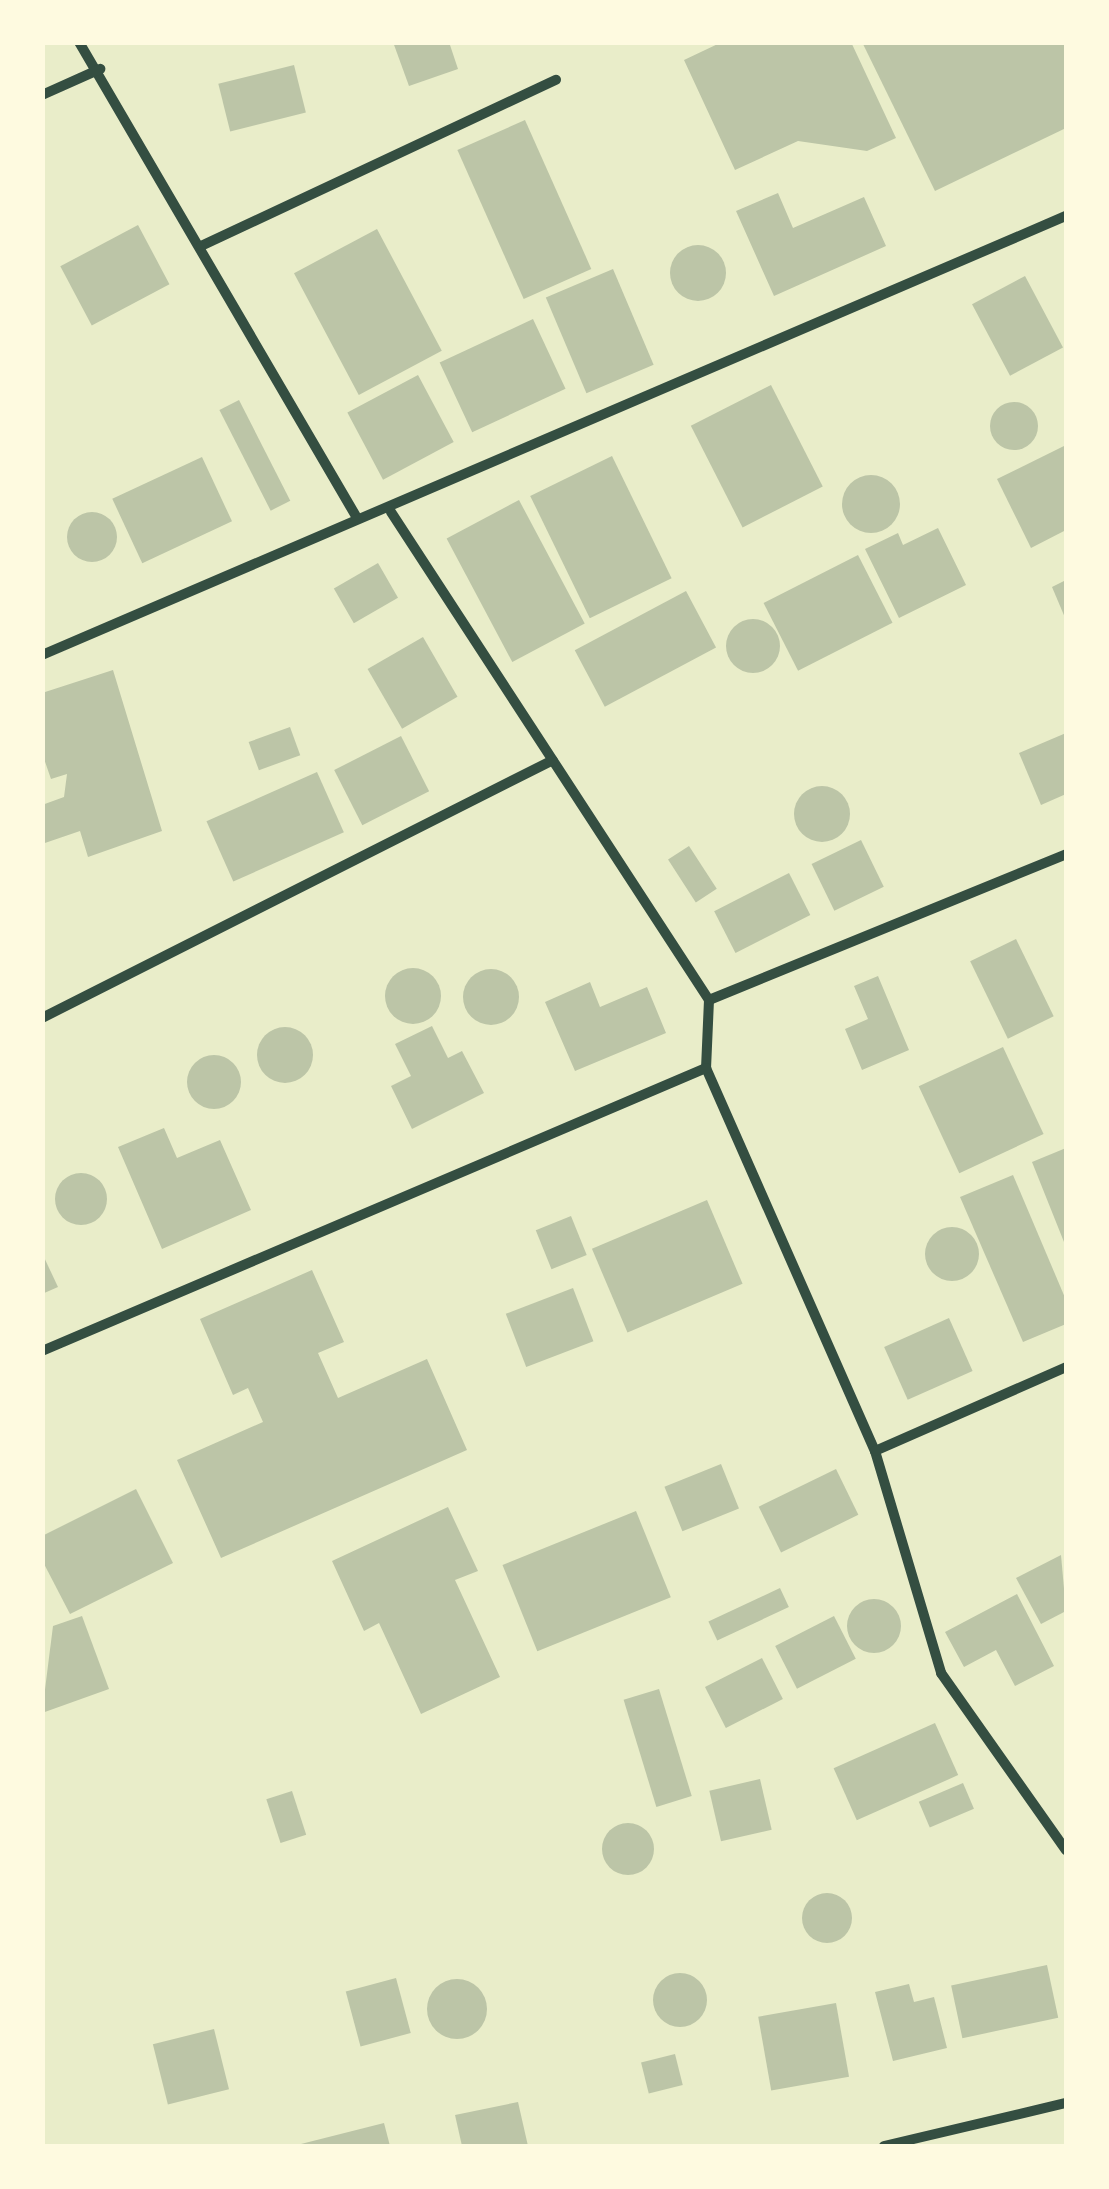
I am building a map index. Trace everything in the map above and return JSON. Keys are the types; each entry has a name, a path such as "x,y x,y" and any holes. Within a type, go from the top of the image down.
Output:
{"street":[{"path":"78,42 100,69 357,518"},
{"path":"42,95 100,69"},
{"path":"201,246 556,80"},
{"path":"42,655 357,518 391,512 1066,216"},
{"path":"391,512 710,1000 706,1068 876,1451 942,1673 1065,1844"},
{"path":"42,1018 553,760"},
{"path":"710,1000 1066,854"},
{"path":"42,1351 706,1068"},
{"path":"876,1451 1066,1367"},
{"path":"884,2146 1066,2103"}],"building":[{"path":"393,42 449,42 458,69 409,86"},
{"path":"722,42 851,42 896,138 867,151 798,141 735,170 684,60"},
{"path":"862,42 1066,42 1066,128 935,191"},
{"path":"294,65 306,113 230,131 218,84"},
{"path":"525,120 591,269 524,299 457,150"},
{"path":"778,193 793,228 864,197 886,246 774,296 736,211"},
{"path":"138,225 169,284 92,325 60,266"},
{"path":"377,229 442,351 359,395 294,273"},
{"path":"698,245 718,253 726,273 718,293 698,301 678,293 670,273 678,253"},
{"path":"613,269 654,365 586,393 546,298"},
{"path":"1025,276 1063,348 1010,376 972,304"},
{"path":"533,319 566,389 472,432 440,363"},
{"path":"418,375 454,442 383,480 347,413"},
{"path":"771,385 823,487 743,527 691,426"},
{"path":"239,400 290,501 271,511 219,410"},
{"path":"1014,402 1031,409 1038,426 1031,443 1014,450 997,443 990,426 997,409"},
{"path":"1066,445 1066,530 1031,548 997,479"},
{"path":"612,456 672,578 590,618 530,496"},
{"path":"202,457 232,521 142,563 112,499"},
{"path":"871,475 891,484 900,504 891,524 871,533 851,524 842,504 851,484"},
{"path":"519,500 585,624 512,662 447,538"},
{"path":"82,513 102,513 116,527 116,547 102,561 82,561 68,547 68,527"},
{"path":"938,528 966,585 899,618 865,549 898,533 903,545"},
{"path":"858,555 893,623 798,671 764,603"},
{"path":"378,563 398,598 354,623 334,588"},
{"path":"1066,580 1066,620 1052,587"},
{"path":"686,591 716,648 605,707 575,650"},
{"path":"753,619 772,627 780,646 772,665 753,673 734,665 726,646 734,627"},
{"path":"423,637 457,697 402,729 368,669"},
{"path":"113,670 162,831 88,857 80,831 42,844 42,805 64,797 67,774 51,779 42,753 42,693"},
{"path":"290,727 300,755 259,770 249,742"},
{"path":"1066,733 1066,794 1041,805 1019,753"},
{"path":"401,736 429,791 362,825 334,770"},
{"path":"317,772 344,832 233,882 206,821"},
{"path":"822,786 842,794 850,814 842,834 822,842 802,834 794,814 802,794"},
{"path":"861,840 884,887 834,911 812,864"},
{"path":"689,846 717,889 696,902 668,860"},
{"path":"789,873 810,915 735,953 714,911"},
{"path":"1016,939 1054,1016 1008,1039 970,961"},
{"path":"413,968 433,976 441,996 433,1016 413,1024 393,1016 385,996 393,976"},
{"path":"491,969 511,977 519,997 511,1017 491,1025 471,1017 463,997 471,977"},
{"path":"878,976 909,1050 862,1070 845,1029 868,1019 854,986"},
{"path":"590,982 600,1007 647,987 666,1033 575,1071 545,1002"},
{"path":"432,1026 448,1058 462,1051 484,1093 412,1129 391,1086 411,1076 395,1044"},
{"path":"285,1027 305,1035 313,1055 305,1075 285,1083 265,1075 257,1055 265,1035"},
{"path":"1003,1047 1044,1134 959,1173 919,1086"},
{"path":"214,1055 233,1063 241,1082 233,1101 214,1109 195,1101 187,1082 195,1063"},
{"path":"164,1128 177,1158 220,1140 251,1210 162,1249 118,1147"},
{"path":"1066,1148 1066,1247 1032,1162"},
{"path":"81,1173 99,1181 107,1199 99,1217 81,1225 63,1217 55,1199 63,1181"},
{"path":"1013,1175 1066,1300 1066,1324 1023,1342 960,1197"},
{"path":"707,1200 743,1284 627,1333 592,1249"},
{"path":"571,1216 587,1255 552,1269 536,1230"},
{"path":"952,1227 971,1235 979,1254 971,1273 952,1281 933,1273 925,1254 933,1235"},
{"path":"42,1253 58,1287 42,1294"},
{"path":"312,1270 344,1342 318,1353 338,1398 427,1359 467,1450 221,1558 177,1460 263,1422 248,1388 233,1395 200,1319"},
{"path":"573,1288 593,1341 526,1367 506,1314"},
{"path":"949,1318 973,1371 908,1400 884,1347"},
{"path":"721,1464 739,1509 682,1531 664,1487"},
{"path":"836,1469 858,1515 781,1553 759,1507"},
{"path":"136,1489 173,1563 70,1614 42,1560 42,1536"},
{"path":"448,1507 478,1571 455,1580 500,1677 421,1714 379,1623 364,1631 332,1561"},
{"path":"636,1511 671,1597 537,1651 502,1565"},
{"path":"1061,1555 1066,1611 1041,1624 1016,1578"},
{"path":"780,1588 789,1607 717,1640 708,1621"},
{"path":"1017,1594 1054,1666 1015,1686 996,1650 964,1667 945,1632"},
{"path":"874,1599 893,1607 901,1626 893,1645 874,1653 855,1645 847,1626 855,1607"},
{"path":"82,1616 109,1689 42,1713 53,1626"},
{"path":"834,1616 856,1659 797,1689 775,1646"},
{"path":"762,1658 783,1699 726,1728 705,1687"},
{"path":"659,1689 692,1796 656,1807 624,1700"},
{"path":"935,1723 958,1775 857,1820 834,1768"},
{"path":"760,1779 772,1830 721,1841 709,1791"},
{"path":"963,1783 974,1809 930,1828 919,1802"},
{"path":"292,1791 306,1835 281,1843 266,1799"},
{"path":"628,1823 646,1831 654,1849 646,1867 628,1875 610,1867 602,1849 610,1831"},
{"path":"827,1893 845,1900 852,1918 845,1936 827,1943 809,1936 802,1918 809,1900"},
{"path":"1047,1965 1058,2018 962,2038 951,1985"},
{"path":"680,1973 699,1981 707,2000 699,2019 680,2027 661,2019 653,2000 661,1981"},
{"path":"396,1978 411,2033 361,2047 346,1991"},
{"path":"457,1979 478,1988 487,2009 478,2030 457,2039 436,2030 427,2009 436,1988"},
{"path":"909,1984 914,2002 934,1997 947,2048 893,2061 875,1992"},
{"path":"836,2003 849,2077 771,2091 758,2017"},
{"path":"214,2029 229,2089 168,2104 153,2044"},
{"path":"675,2054 683,2085 649,2094 641,2062"},
{"path":"518,2102 528,2146 462,2146 455,2115"},
{"path":"384,2123 390,2146 297,2146 297,2145"}]}
